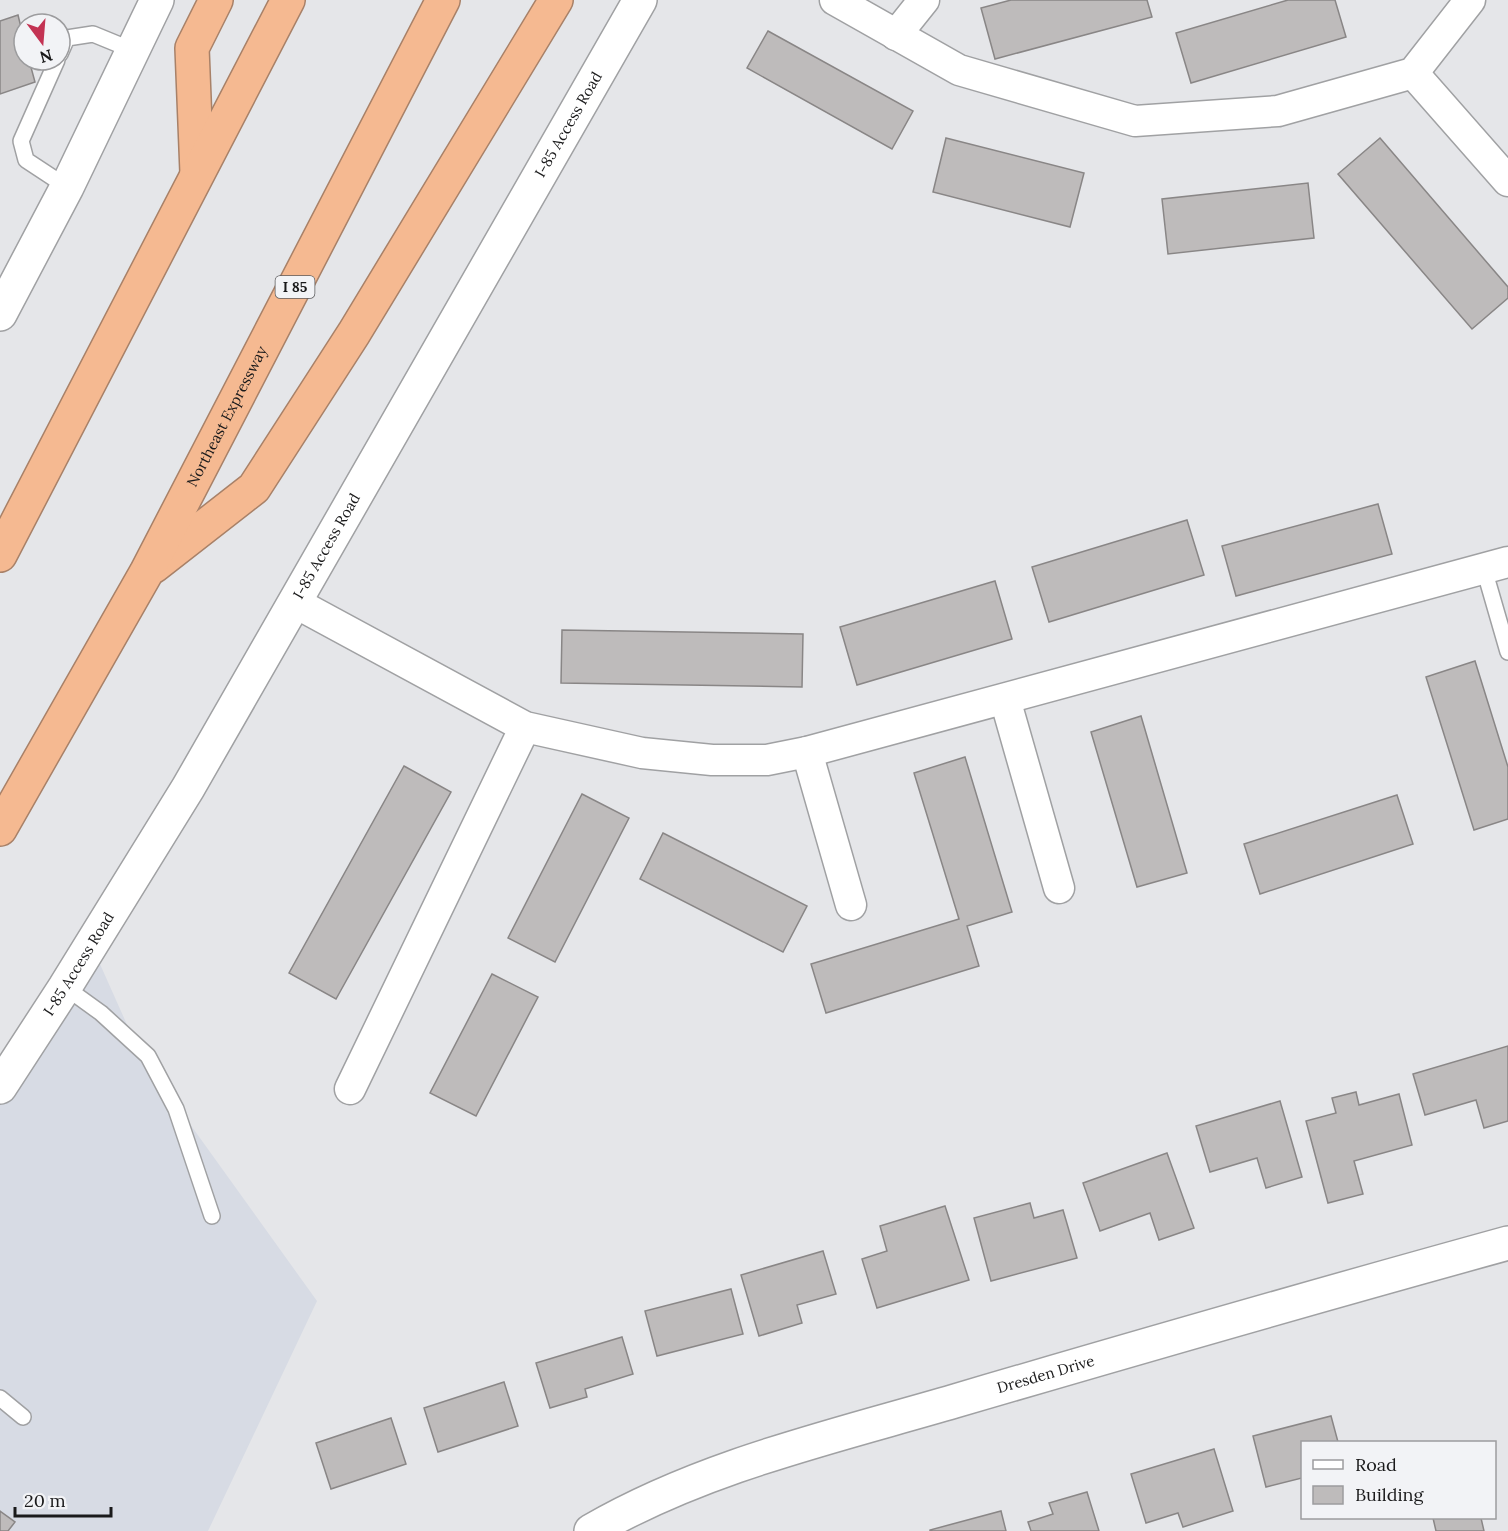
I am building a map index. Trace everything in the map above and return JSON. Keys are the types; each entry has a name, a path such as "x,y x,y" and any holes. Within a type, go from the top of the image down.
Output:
{"highway":[{"path":"197,175 192,48 216,0"},
{"path":"0,555 288,0"},
{"name":"Northeast Expressway","path":"0,829 146,573 443,0"},
{"path":"146,573 254,488 354,333 556,0"}],"main road":[{"path":"0,314 67,187 157,0"},
{"name":"I-85 Access Road","path":"0,1087 188,788 640,0"},
{"name":"Dresden Drive","path":"591,1531 626,1522 740,1464 1250,1314 1508,1244"}],"street":[{"path":"835,0 959,70 1135,121 1278,111 1413,73 1470,0"},
{"path":"896,36 924,0"},
{"path":"1413,73 1508,181"},
{"path":"294,602 525,727 642,753 711,760 766,760 807,752 1496,565"},
{"path":"1005,699 1059,888"},
{"path":"350,1089 525,727"},
{"path":"807,752 851,905"}],"lane":[{"path":"72,37 93,34 132,50"},
{"path":"52,72 21,141 26,160 67,187"},
{"path":"1496,565 1508,652"},
{"path":"65,987 101,1014 148,1056 177,1108 212,1216"},
{"path":"0,1398 23,1417"}],"shaded area":[{"path":"87,935 141,1056 317,1301 208,1531 0,1531 0,1081"}],"building":[{"path":"1011,0 1147,0 1152,17 995,59 981,8"},
{"path":"1288,0 1335,0 1346,37 1191,83 1176,33"},
{"path":"12,17 12,72 32,72 35,82 0,94 0,21"},
{"path":"768,31 913,111 892,149 747,68"},
{"path":"946,138 1084,173 1070,227 933,192"},
{"path":"1380,138 1508,287 1508,298 1472,329 1338,174"},
{"path":"1308,183 1314,238 1168,254 1162,199"},
{"path":"1378,504 1392,554 1236,596 1222,546"},
{"path":"1187,520 1204,575 1049,622 1032,567"},
{"path":"995,581 1012,639 857,685 840,627"},
{"path":"562,630 803,634 802,687 561,683"},
{"path":"1475,661 1508,767 1508,819 1474,830 1426,677"},
{"path":"1141,716 1187,873 1137,887 1091,732"},
{"path":"965,757 1012,912 967,926 979,966 826,1013 811,964 959,919 914,773"},
{"path":"404,766 451,792 336,999 289,973"},
{"path":"582,794 629,818 555,962 508,938"},
{"path":"1397,795 1413,844 1260,894 1244,844"},
{"path":"663,833 807,906 783,952 640,879"},
{"path":"492,974 538,997 476,1116 430,1093"},
{"path":"1508,1046 1508,1121 1484,1128 1476,1100 1425,1115 1413,1074"},
{"path":"1356,1092 1359,1105 1399,1094 1412,1145 1354,1161 1363,1194 1328,1203 1306,1121 1336,1113 1332,1098"},
{"path":"1280,1101 1302,1177 1266,1188 1257,1158 1210,1172 1196,1126"},
{"path":"1167,1153 1194,1228 1159,1240 1150,1213 1100,1231 1083,1183"},
{"path":"1030,1203 1034,1218 1063,1210 1077,1258 991,1281 974,1218"},
{"path":"945,1206 969,1280 877,1308 862,1259 887,1251 880,1226"},
{"path":"823,1251 836,1294 797,1305 802,1323 759,1336 741,1275"},
{"path":"731,1289 743,1334 657,1356 645,1311"},
{"path":"622,1337 633,1374 585,1389 587,1397 550,1408 536,1363"},
{"path":"504,1382 518,1426 438,1452 424,1408"},
{"path":"1331,1416 1338,1441 1301,1441 1301,1478 1266,1487 1253,1436"},
{"path":"391,1418 406,1464 331,1489 316,1443"},
{"path":"1214,1449 1233,1511 1183,1527 1178,1513 1146,1523 1131,1474"},
{"path":"1087,1492 1099,1531 1031,1531 1028,1522 1053,1514 1049,1503"},
{"path":"0,1511 15,1522 8,1531 0,1531"},
{"path":"1001,1511 1006,1531 930,1531 930,1530"},
{"path":"1433,1519 1481,1519 1484,1531 1436,1531"}]}
